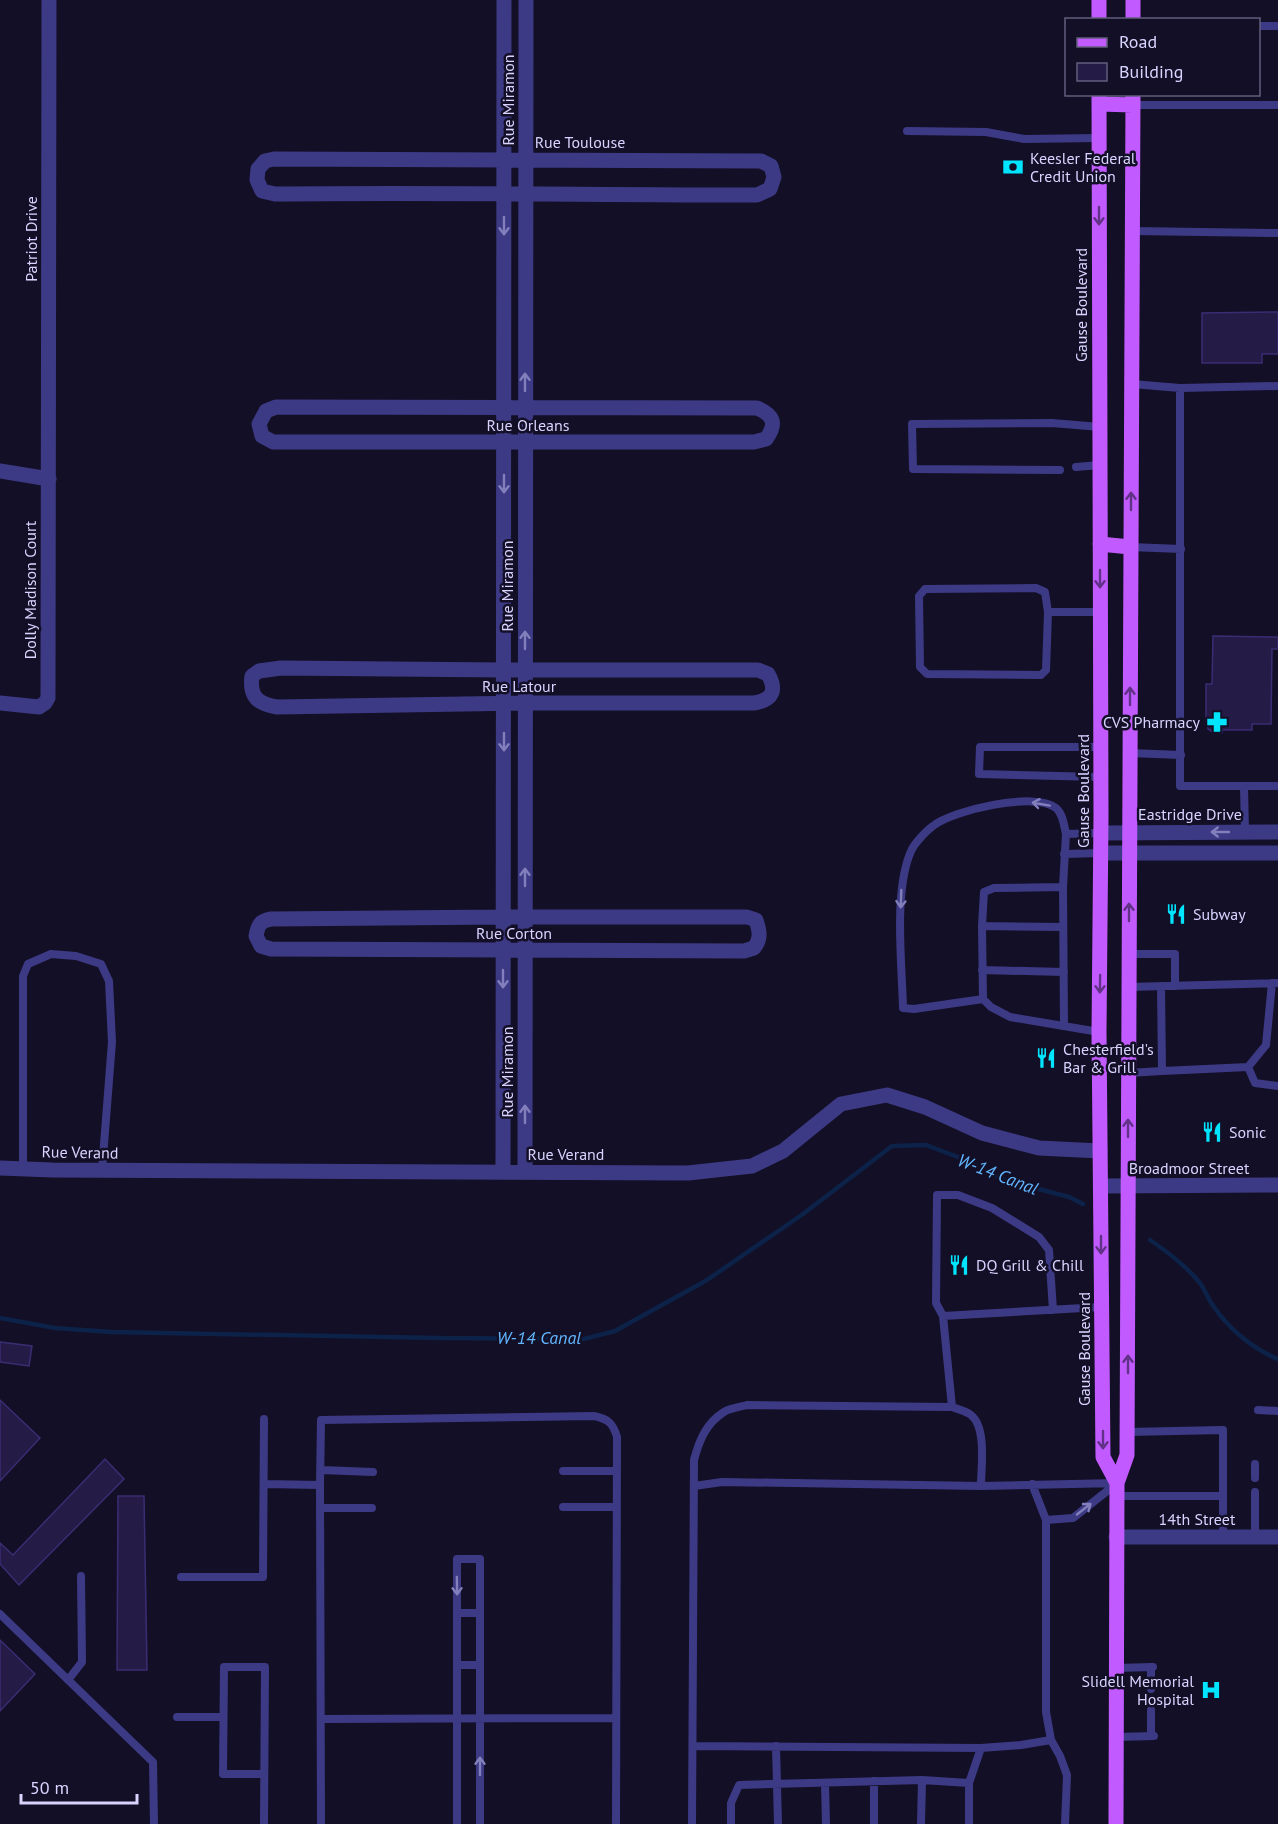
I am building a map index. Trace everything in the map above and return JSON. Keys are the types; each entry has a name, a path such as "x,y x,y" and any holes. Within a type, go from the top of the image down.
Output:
{"main road":[{"path":"1099,0 1099,18"},
{"path":"1133,0 1133,18"},
{"path":"1099,99 1133,100"},
{"name":"Gause Boulevard","path":"1099,99 1101,1307 1103,1457 1117,1490"},
{"name":"Gause Boulevard","path":"1116,1824 1117,1490 1127,1455 1133,100"},
{"path":"1100,544 1131,547"}],"street":[{"name":"Patriot Drive","path":"49,0 49,479"},
{"name":"Rue Miramon","path":"503,1172 504,0"},
{"name":"Rue Miramon","path":"525,0 525,1172"},
{"name":"Rue Toulouse","path":"274,159 525,160 761,161 771,166 774,177 770,189 757,195 274,194 262,191 257,180 258,169 265,161 274,159"},
{"name":"Rue Orleans","path":"276,407 525,408 757,408 768,413 773,420 771,432 766,440 754,442 273,441 262,436 259,424 266,411 276,407"},
{"path":"0,471 49,479"},
{"name":"Dolly Madison Court","path":"0,703 39,707 45,704 48,698 49,479"},
{"name":"Rue Latour","path":"281,668 525,670 758,670 768,674 773,684 771,695 764,702 754,703 525,703 277,707 266,705 255,698 250,687 252,676 259,671 281,668"},
{"path":"1245,832 1247,853"},
{"name":"Eastridge Drive","path":"1101,833 1278,832"},
{"path":"1101,853 1278,853"},
{"name":"Rue Corton","path":"525,916 747,917 756,920 759,941 754,948 744,951 272,949 261,946 256,936 258,925 263,920 272,919 525,916"},
{"name":"Rue Verand","path":"0,1168 688,1173 752,1166 783,1151 841,1104 887,1095 925,1107 982,1132 1039,1148 1100,1151"},
{"name":"Broadmoor Street","path":"1101,1186 1278,1185"},
{"name":"14th Street","path":"1116,1537 1278,1537"}],"lane":[{"path":"1260,26 1278,26"},
{"path":"1133,100 1278,105"},
{"path":"907,131 986,132 1024,139 1099,138"},
{"path":"1132,231 1278,233"},
{"path":"1131,384 1180,387 1278,386"},
{"path":"1180,387 1180,786 1278,786"},
{"path":"1059,470 913,469 912,424 1052,423 1100,427"},
{"path":"1076,467 1100,465"},
{"path":"1131,547 1181,549"},
{"path":"1036,588 1045,592 1048,612 1046,670 1041,675 927,674 920,667 919,596 925,589 1036,588"},
{"path":"1048,612 1100,612"},
{"path":"1101,747 980,747 979,774 1101,777"},
{"path":"1129,753 1181,755"},
{"path":"1244,786 1245,832"},
{"path":"983,999 914,1009 903,1008 902,878 912,848 934,825 959,813 1006,802 1042,802 1056,808 1063,818 1066,834 1063,887 1064,1026"},
{"path":"1066,834 1101,833"},
{"path":"1064,854 1101,853"},
{"path":"1063,887 994,888 984,892 983,999 991,1007 1010,1017 1099,1032"},
{"path":"982,926 1063,927"},
{"path":"23,1169 23,976 28,964 51,954 76,956 101,964 109,981 112,1042 102,1170"},
{"path":"1128,954 1175,954 1176,986"},
{"path":"982,970 1064,972"},
{"path":"1128,987 1275,983 1266,1045 1248,1067 1128,1073"},
{"path":"1161,986 1162,1071"},
{"path":"1248,1067 1255,1083 1278,1086"},
{"path":"952,1407 943,1316 936,1303 937,1196 958,1195 992,1208 1039,1237 1049,1250 1053,1310"},
{"path":"943,1316 1101,1307"},
{"path":"692,1824 694,1460 699,1441 709,1426 725,1411 747,1405 952,1407 970,1415 980,1428 981,1486"},
{"path":"1258,1410 1278,1411"},
{"path":"321,1824 321,1420 594,1416 607,1419 614,1426 617,1437 616,1824"},
{"path":"182,1578 263,1577 264,1419"},
{"path":"1127,1432 1223,1430 1223,1537"},
{"path":"1255,1464 1255,1478"},
{"path":"321,1470 372,1472"},
{"path":"563,1471 617,1471"},
{"path":"694,1486 722,1482 981,1486 1032,1484 1223,1497"},
{"path":"264,1484 320,1485"},
{"path":"1032,1484 1046,1520 1046,1712 1051,1740 1067,1774 1065,1824"},
{"path":"1046,1520 1073,1518 1117,1490"},
{"path":"1255,1492 1255,1537"},
{"path":"562,1507 617,1507"},
{"path":"320,1508 372,1508"},
{"path":"457,1824 457,1559 480,1559 480,1824"},
{"path":"68,1680 82,1662 81,1576"},
{"path":"457,1613 480,1613"},
{"path":"0,1614 153,1762 154,1824"},
{"path":"457,1665 480,1665"},
{"path":"264,1774 223,1774 224,1667 265,1667 264,1824"},
{"path":"1116,1668 1152,1667 1151,1689"},
{"path":"1116,1737 1153,1736 1151,1710"},
{"path":"177,1717 223,1717"},
{"path":"321,1719 616,1718"},
{"path":"693,1746 981,1748 1051,1740"},
{"path":"776,1746 778,1824"},
{"path":"969,1824 969,1783 981,1748"},
{"path":"731,1824 731,1803 739,1785 922,1780 969,1783"},
{"path":"921,1824 922,1780"},
{"path":"874,1781 874,1824"},
{"path":"825,1783 825,1824"}],"building":[{"path":"1278,312 1278,354 1262,354 1262,363 1202,363 1202,313"},
{"path":"1213,636 1278,637 1278,649 1272,649 1271,724 1252,724 1252,730 1222,730 1222,733 1208,729 1206,684 1212,684"},
{"path":"0,1342 32,1346 29,1366 0,1362"},
{"path":"0,1400 40,1438 0,1481"},
{"path":"105,1459 124,1479 19,1585 0,1564 0,1543 13,1555"},
{"path":"118,1496 144,1496 147,1670 117,1670"},
{"path":"0,1640 35,1674 0,1711"}],"waterway":[{"name":"W-14 Canal","path":"0,1318 55,1328 111,1332 584,1339 615,1331 707,1280 803,1214 892,1146 926,1145 963,1159 1004,1180 1069,1197 1083,1204"},
{"name":"W-14 Canal","path":"1150,1240 1195,1277 1214,1307 1234,1330 1260,1350 1278,1359"}],"place":[{"name":"Keesler Federal Credit Union","path":"1013,167"},
{"name":"CVS Pharmacy","path":"1217,722"},
{"name":"Subway","path":"1176,914"},
{"name":"Chesterfield's Bar & Grill","path":"1046,1058"},
{"name":"Sonic","path":"1212,1132"},
{"name":"DQ Grill & Chill","path":"959,1265"},
{"name":"Slidell Memorial Hospital","path":"1211,1690"}]}
